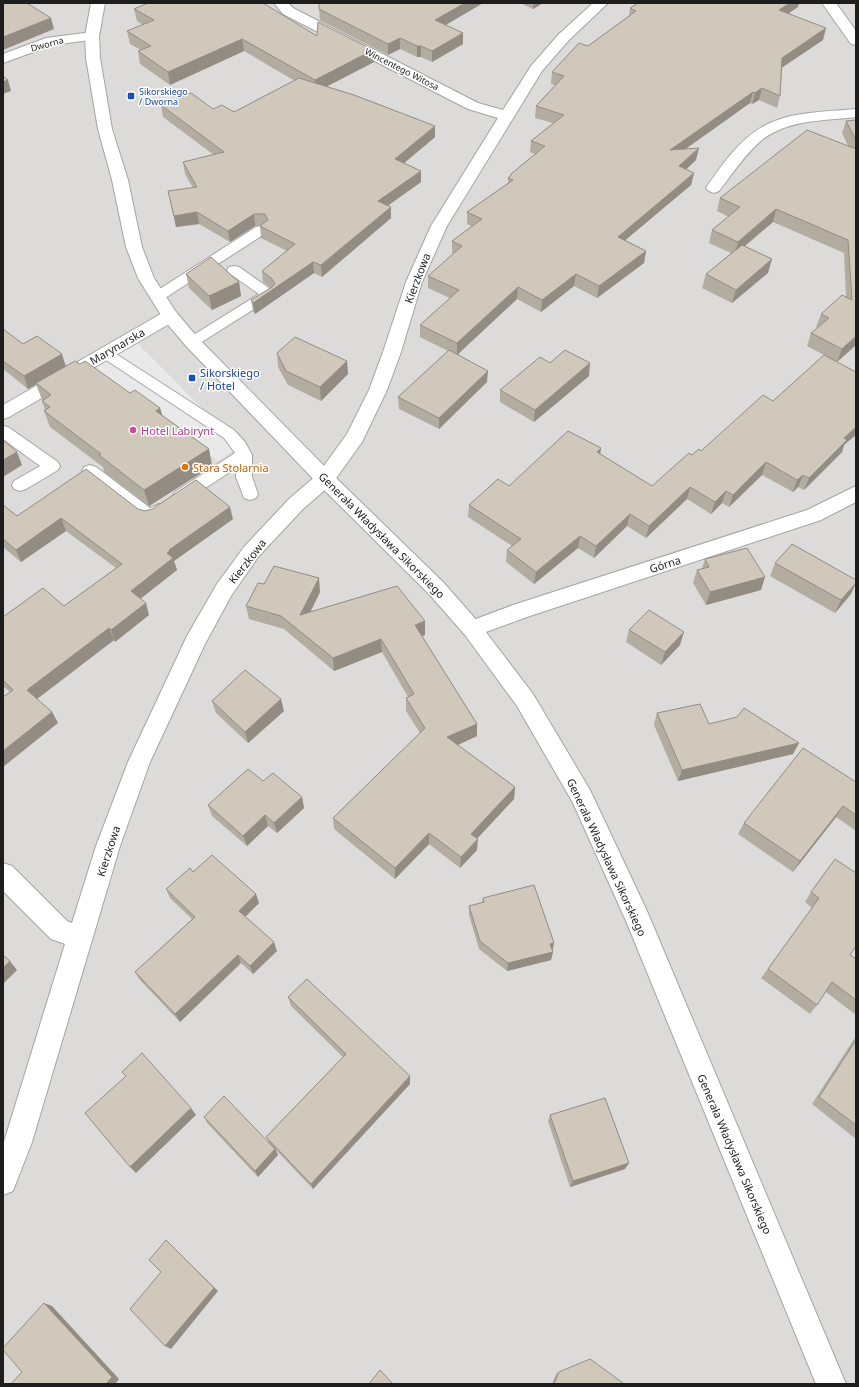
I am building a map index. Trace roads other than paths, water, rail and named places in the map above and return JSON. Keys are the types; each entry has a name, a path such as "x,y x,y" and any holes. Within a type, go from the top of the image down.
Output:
{"street":[{"name":"Generała Władysława Sikorskiego","path":"98,3 92,36 93,58 105,129 120,180 138,263 157,297 170,316 192,342 326,479 436,588 472,629 525,700 582,797 638,919 831,1384"},
{"name":"Wincentego Witosa","path":"281,3 288,11 473,106 507,116"},
{"name":"Kierzkowa","path":"3,1181 18,1142 108,846 139,762 195,642 224,590 251,552 296,504 326,479 355,436 378,390 392,352 414,282 439,226 532,75 549,53 601,3"},
{"path":"830,3 856,42"},
{"name":"Dworna","path":"3,59 51,41 92,36"},
{"path":"714,188 749,144 768,130 793,121 856,113"},
{"name":"Marynarska","path":"3,413 170,316"},
{"name":"Górna","path":"472,629 520,611 814,515 856,493"},
{"path":"3,874 60,931 81,937"}],"lane":[{"path":"157,297 260,230"},
{"path":"192,342 268,294 234,270"},
{"path":"105,353 229,434 240,446 244,455 244,477 250,494"},
{"path":"3,431 52,466 20,485"},
{"path":"90,471 149,516 244,455"}],"place":[{"name":"Sikorskiego / Dworna","path":"131,96"},
{"name":"Sikorskiego / Hotel","path":"192,378"},
{"name":"Hotel Labirynt","path":"133,430"},
{"name":"Stara Stolarnia","path":"185,467"}]}
